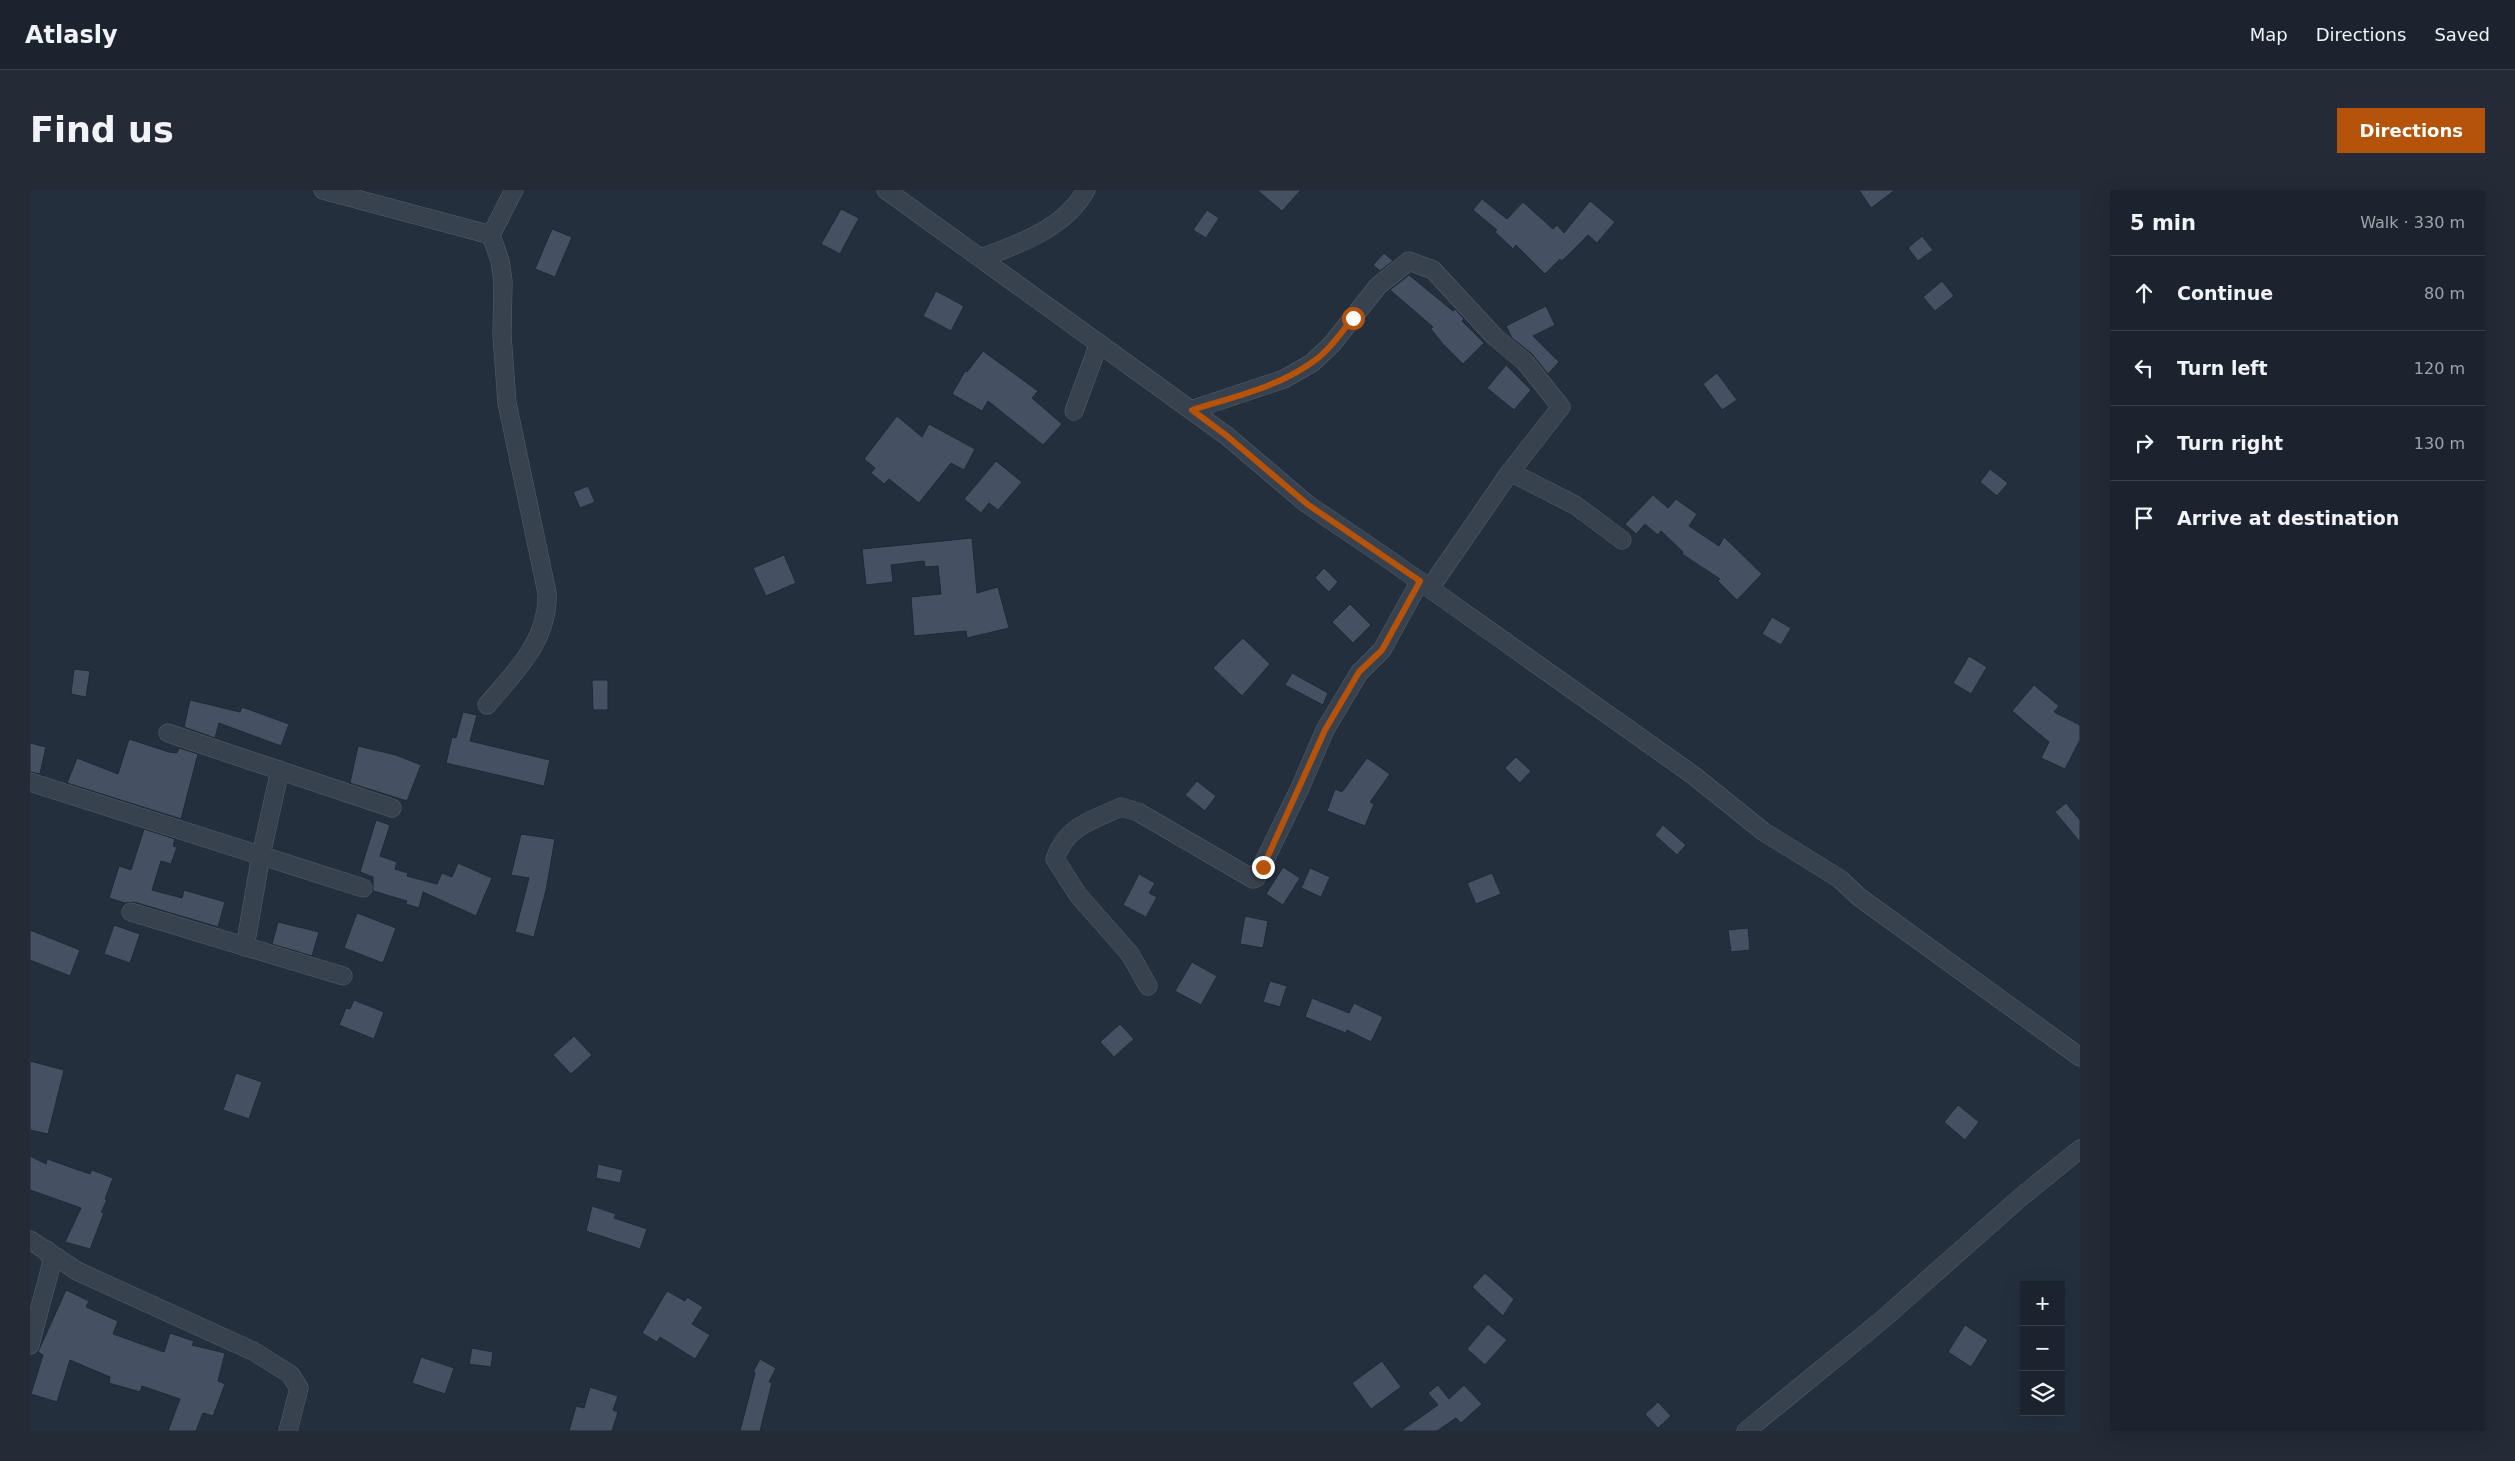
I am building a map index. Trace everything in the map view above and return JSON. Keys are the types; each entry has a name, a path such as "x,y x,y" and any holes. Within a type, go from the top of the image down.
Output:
{"street":[{"path":"323,190 491,235"},
{"path":"487,705 526,660 542,629 548,607 547,593 507,403 502,335 503,281 500,261 491,235 514,190"},
{"path":"886,190 1227,436 1307,504 1425,584 1693,775 1764,832 1840,879 1859,896 2080,1057"},
{"path":"981,258 1015,245 1058,223 1086,190"},
{"path":"1148,986 1130,954 1078,895 1055,859 1060,843 1074,829 1121,807 1138,812 1253,879 1256,878 1300,788 1325,730 1359,672 1382,650 1425,584 1562,407 1525,362 1495,337 1433,270 1419,263 1409,261 1378,286 1332,344 1312,363 1284,379 1192,410"},
{"path":"1074,411 1099,343"},
{"path":"1510,472 1575,505 1622,540"},
{"path":"168,732 392,808"},
{"path":"245,946 261,856 280,770"},
{"path":"30,782 362,888"},
{"path":"131,912 343,976"},
{"path":"1746,1431 1882,1320 2021,1197 2080,1149"},
{"path":"30,1240 77,1270 254,1351 290,1374 299,1388 288,1431"},
{"path":"30,1345 52,1262 47,1250"}],"building":[{"path":"1257,190 1301,190 1282,211"},
{"path":"1859,190 1895,190 1871,208"},
{"path":"1482,199 1507,219 1523,202 1553,229 1557,225 1564,233 1590,201 1615,222 1597,243 1588,235 1562,261 1560,259 1545,274 1516,245 1513,249 1495,232 1497,230 1473,210"},
{"path":"841,209 859,218 840,254 821,244"},
{"path":"1207,210 1219,218 1206,238 1193,230"},
{"path":"552,229 572,237 555,277 535,269"},
{"path":"1922,236 1933,250 1918,261 1908,248"},
{"path":"1384,253 1393,261 1380,271 1373,265"},
{"path":"1409,275 1453,311 1455,309 1464,319 1462,321 1484,343 1463,364 1442,343 1431,329 1433,327 1390,290"},
{"path":"1942,281 1954,296 1935,311 1923,297"},
{"path":"936,291 964,306 951,331 923,316"},
{"path":"1546,306 1555,325 1533,336 1559,362 1548,374 1532,354 1512,338 1506,326"},
{"path":"983,351 1038,391 1032,398 1062,424 1043,445 988,401 982,411 952,394 965,371 967,372"},
{"path":"1506,365 1531,390 1514,410 1487,388"},
{"path":"1717,373 1737,400 1722,410 1703,384"},
{"path":"897,416 922,437 929,424 975,449 964,470 951,463 919,503 889,479 884,484 871,473 875,468 864,459"},
{"path":"996,461 1022,482 998,510 989,503 981,513 964,499"},
{"path":"1990,469 2008,483 1997,496 1980,482"},
{"path":"588,486 595,502 580,508 573,492"},
{"path":"1653,495 1668,508 1676,499 1697,514 1689,526 1719,546 1724,537 1762,574 1737,600 1718,581 1720,579 1682,554 1683,552 1661,531 1658,535 1645,524 1636,534 1625,524"},
{"path":"972,538 977,593 998,587 1009,628 967,638 966,631 914,636 911,597 941,594 938,566 925,567 924,561 891,565 893,582 866,585 862,549"},
{"path":"784,555 796,583 766,596 753,568"},
{"path":"1324,568 1338,582 1329,592 1315,578"},
{"path":"1350,604 1371,625 1353,643 1332,622"},
{"path":"1772,617 1791,628 1781,645 1762,634"},
{"path":"1243,638 1270,664 1242,696 1213,668"},
{"path":"1969,656 1987,667 1971,694 1953,683"},
{"path":"74,669 90,671 86,697 71,694"},
{"path":"1292,673 1328,693 1323,705 1285,685"},
{"path":"592,680 608,680 608,710 593,710"},
{"path":"2034,685 2059,706 2054,712 2080,725 2080,740 2065,769 2041,758 2049,742 2012,711"},
{"path":"190,700 240,712 242,707 289,724 281,746 219,723 215,738 184,727"},
{"path":"463,712 477,715 470,741 550,760 544,786 446,763 452,737 456,738"},
{"path":"129,739 169,752 177,753 179,748 198,754 181,819 67,783 77,758 118,774"},
{"path":"30,743 46,747 40,774 30,772"},
{"path":"358,746 396,755 421,765 407,801 350,783"},
{"path":"1516,757 1531,771 1520,783 1505,768"},
{"path":"1367,758 1390,774 1370,802 1374,804 1365,826 1327,811 1335,789 1342,792"},
{"path":"1197,781 1216,796 1205,811 1185,795"},
{"path":"2066,803 2080,820 2080,842 2055,812"},
{"path":"376,820 390,825 380,856 397,862 395,869 408,873 407,876 437,884 442,873 452,877 458,863 492,878 476,916 423,892 419,908 406,904 407,901 373,891 373,877 360,872"},
{"path":"1663,825 1686,845 1677,855 1655,835"},
{"path":"144,829 175,839 173,846 177,847 171,864 161,861 152,890 182,898 184,890 225,902 218,927 134,902 125,903 109,898 119,866 131,870"},
{"path":"521,834 555,839 546,890 534,937 515,932 529,878 511,875"},
{"path":"1283,867 1300,878 1283,905 1266,894"},
{"path":"1310,868 1330,877 1321,897 1301,888"},
{"path":"1492,873 1501,894 1476,904 1467,883"},
{"path":"1139,874 1155,883 1149,893 1157,897 1146,917 1123,905"},
{"path":"357,913 396,928 383,963 344,948"},
{"path":"1245,916 1268,921 1263,948 1240,944"},
{"path":"278,922 319,932 312,956 272,944"},
{"path":"114,925 140,934 130,963 104,954"},
{"path":"1748,928 1750,950 1731,952 1728,930"},
{"path":"30,930 80,950 70,976 30,960"},
{"path":"1192,962 1217,976 1201,1005 1175,991"},
{"path":"1270,981 1287,986 1280,1007 1263,1002"},
{"path":"1312,998 1349,1013 1354,1003 1383,1017 1371,1042 1347,1030 1346,1033 1305,1017"},
{"path":"354,1000 384,1012 374,1039 339,1025 346,1008 350,1009"},
{"path":"1120,1024 1134,1039 1114,1057 1100,1042"},
{"path":"574,1036 592,1055 571,1074 553,1055"},
{"path":"30,1061 64,1070 48,1134 30,1130"},
{"path":"236,1073 262,1082 249,1119 223,1110"},
{"path":"1958,1105 1979,1122 1965,1140 1944,1122"},
{"path":"30,1156 46,1164 47,1159 90,1174 92,1170 113,1178 105,1199 107,1200 101,1212 104,1213 90,1249 65,1242 81,1208 30,1190"},
{"path":"598,1164 623,1170 620,1183 596,1178"},
{"path":"592,1206 616,1214 614,1218 647,1229 640,1249 586,1231"},
{"path":"1485,1273 1514,1299 1503,1316 1472,1287"},
{"path":"66,1290 89,1301 86,1307 118,1321 113,1334 164,1352 170,1333 194,1341 192,1345 225,1353 218,1381 225,1384 213,1416 203,1413 196,1431 168,1431 180,1399 142,1386 140,1392 109,1383 110,1377 70,1360 57,1402 31,1394 43,1355 38,1352"},
{"path":"667,1291 685,1301 687,1297 703,1307 692,1324 710,1335 695,1359 660,1337 657,1342 642,1333"},
{"path":"1488,1324 1507,1340 1485,1365 1467,1349"},
{"path":"1965,1325 1988,1340 1971,1367 1948,1352"},
{"path":"472,1348 493,1352 491,1367 469,1364"},
{"path":"421,1357 454,1368 445,1394 412,1383"},
{"path":"760,1359 776,1368 769,1382 772,1383 760,1431 740,1431 755,1373 753,1372"},
{"path":"1382,1361 1401,1387 1371,1409 1352,1383"},
{"path":"1438,1385 1449,1399 1464,1385 1482,1404 1461,1423 1456,1418 1437,1431 1401,1431 1438,1405 1428,1393"},
{"path":"590,1387 618,1396 613,1410 618,1412 612,1431 569,1431 576,1406 584,1408"},
{"path":"1658,1402 1671,1416 1658,1428 1645,1414"}],"route":[{"path":"1263,867 1325,730 1359,672 1382,650 1420,581 1307,504 1227,436 1192,410 1284,379 1312,363 1332,344 1353,318"}]}
